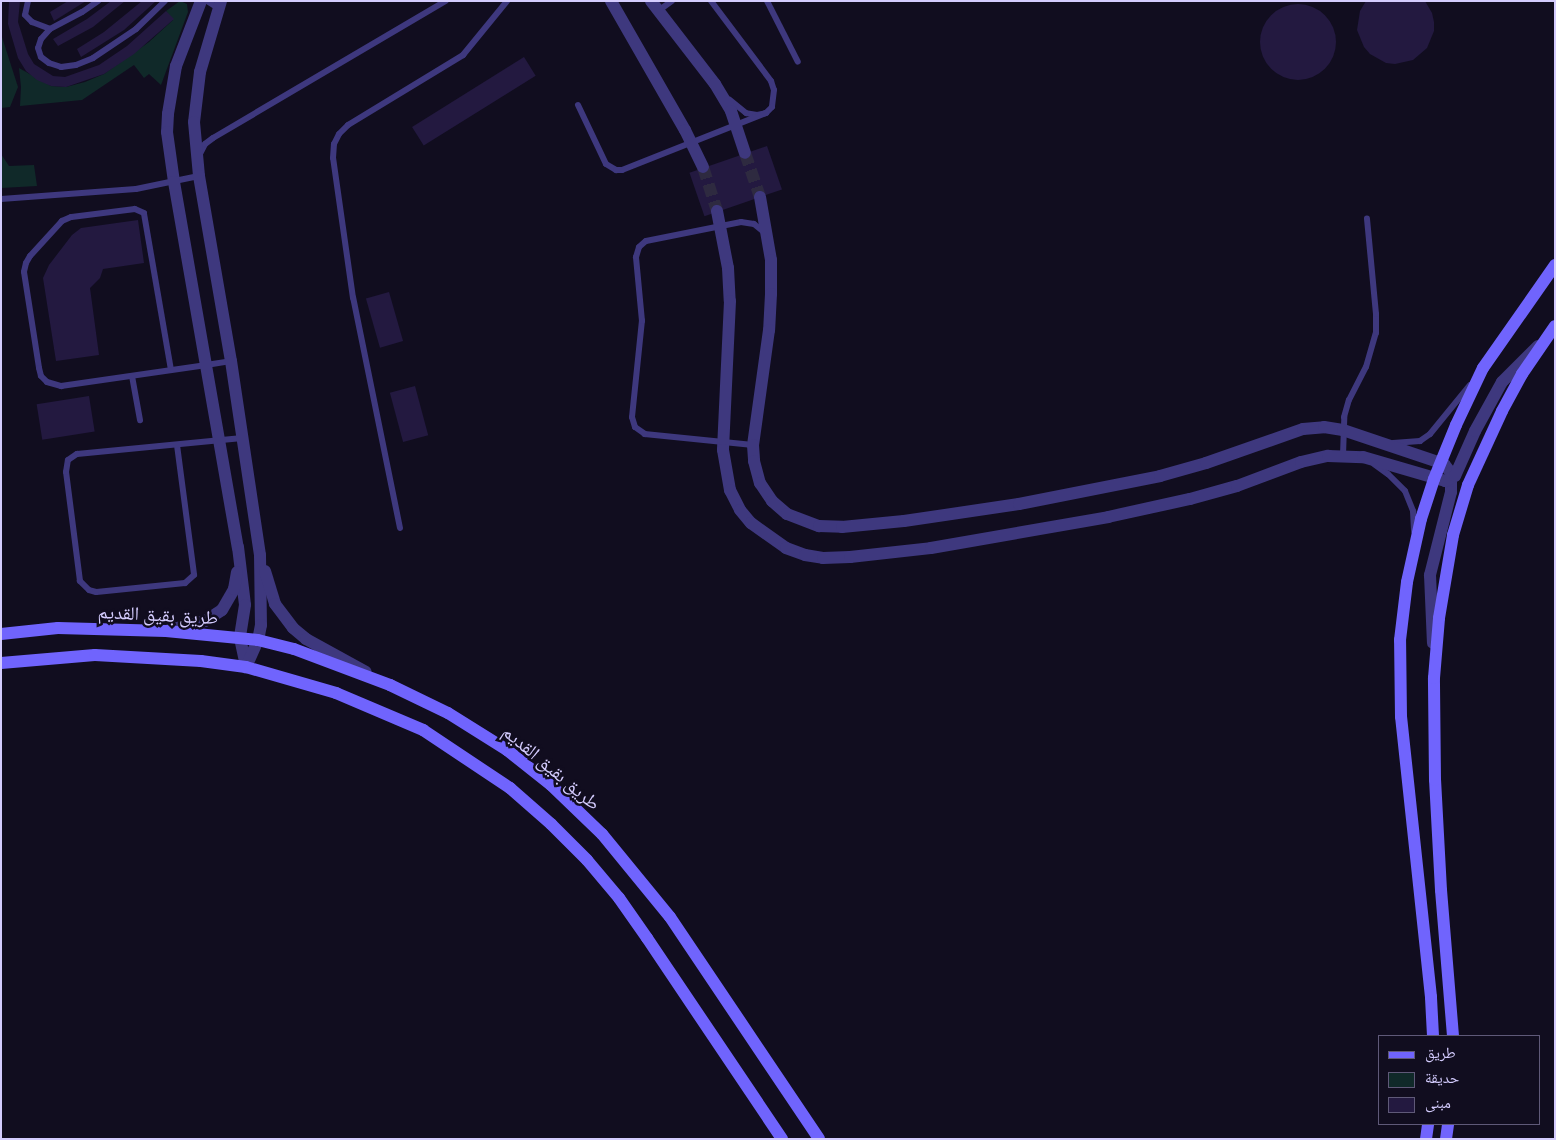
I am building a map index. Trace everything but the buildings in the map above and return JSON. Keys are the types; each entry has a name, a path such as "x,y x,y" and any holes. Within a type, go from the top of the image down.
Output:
{"main road":[{"path":"1433,1035 1431,997 1401,717 1400,640 1407,582 1421,519 1440,462 1483,368 1555,265"},
{"path":"1453,1035 1439,863 1435,780 1434,678 1438,618 1446,570 1468,485 1502,411 1522,374 1555,326"},
{"name":"طريق بقيق القديم","path":"1,634 58,628 166,631 258,640 294,650 390,685 448,712 507,750 551,785 602,834 670,917 819,1139"},
{"path":"1,663 95,655 184,660 246,667 336,693 423,730 510,788 552,824 587,860 619,898 782,1139"},
{"path":"1426,1139 1428,1125"},
{"path":"1446,1139 1448,1125"}],"street":[{"path":"200,1 176,66 168,114 169,145 238,547 245,605 240,638 246,667"},
{"path":"611,1 703,167"},
{"path":"216,4 200,72 195,101 194,122 199,176 231,361 260,555 262,604 258,640 246,667"},
{"path":"655,6 715,84 731,112 745,153"},
{"path":"760,197 771,260 769,330 753,445 754,461 760,482 772,501 787,514 804,522 819,526 842,527 904,521 1020,504 1106,488 1206,463 1304,429 1324,427 1344,430 1440,462 1448,468 1452,479 1451,492 1430,575 1434,678"},
{"path":"717,211 728,268 730,301 723,442 730,490 740,510 751,523 786,548 823,558 931,548 1108,517 1218,491 1301,462 1328,456 1363,457 1440,481 1452,479 1475,431 1502,382 1546,338"},
{"path":"166,631 205,621 222,610 234,589 238,547"},
{"path":"260,555 275,604 292,628 306,639 390,685"}],"lane":[{"path":"28,1 26,15 32,22 50,29"},
{"path":"98,1 50,29 41,39 38,48 41,57 49,63 62,67 76,65 115,46 165,1"},
{"path":"198,162 201,151 213,138 446,1"},
{"path":"400,528 352,298 334,158 334,144 339,134 348,125 463,55 507,1"},
{"path":"655,6 672,1"},
{"path":"578,106 606,164 616,170 622,170 690,141 766,113 772,107 775,99 771,82 711,1"},
{"path":"767,1 798,62"},
{"path":"715,84 736,107 746,113 758,115 766,113"},
{"path":"1,199 136,189 199,176"},
{"path":"171,370 144,213 135,209 71,217 62,221 30,256 24,272 41,376 47,382 61,386 132,376 231,361"},
{"path":"1344,455 1344,430 1349,400 1366,367 1376,333 1367,218"},
{"path":"753,445 645,434 635,427 632,417 642,321 636,251 646,242 741,222 754,224 767,237"},
{"path":"1379,442 1406,443 1420,441 1483,368"},
{"path":"132,376 140,420"},
{"path":"177,445 194,575 185,583 96,592 89,590 80,581 66,472 68,460 77,454 242,438"},
{"path":"1363,457 1388,474 1405,491 1413,511 1414,534 1407,582"}],"green space":[{"path":"180,1 187,4 188,12 161,85 149,74 144,78 134,65 82,100 20,106 19,68 51,86 66,87 85,82 104,74 149,42 173,20 166,11"},
{"path":"1,34 18,87 10,107 1,108"},
{"path":"1,154 9,166 34,165 37,186 1,188"}],"tunnel":[{"path":"745,153 760,197"},
{"path":"703,167 717,211"}]}
